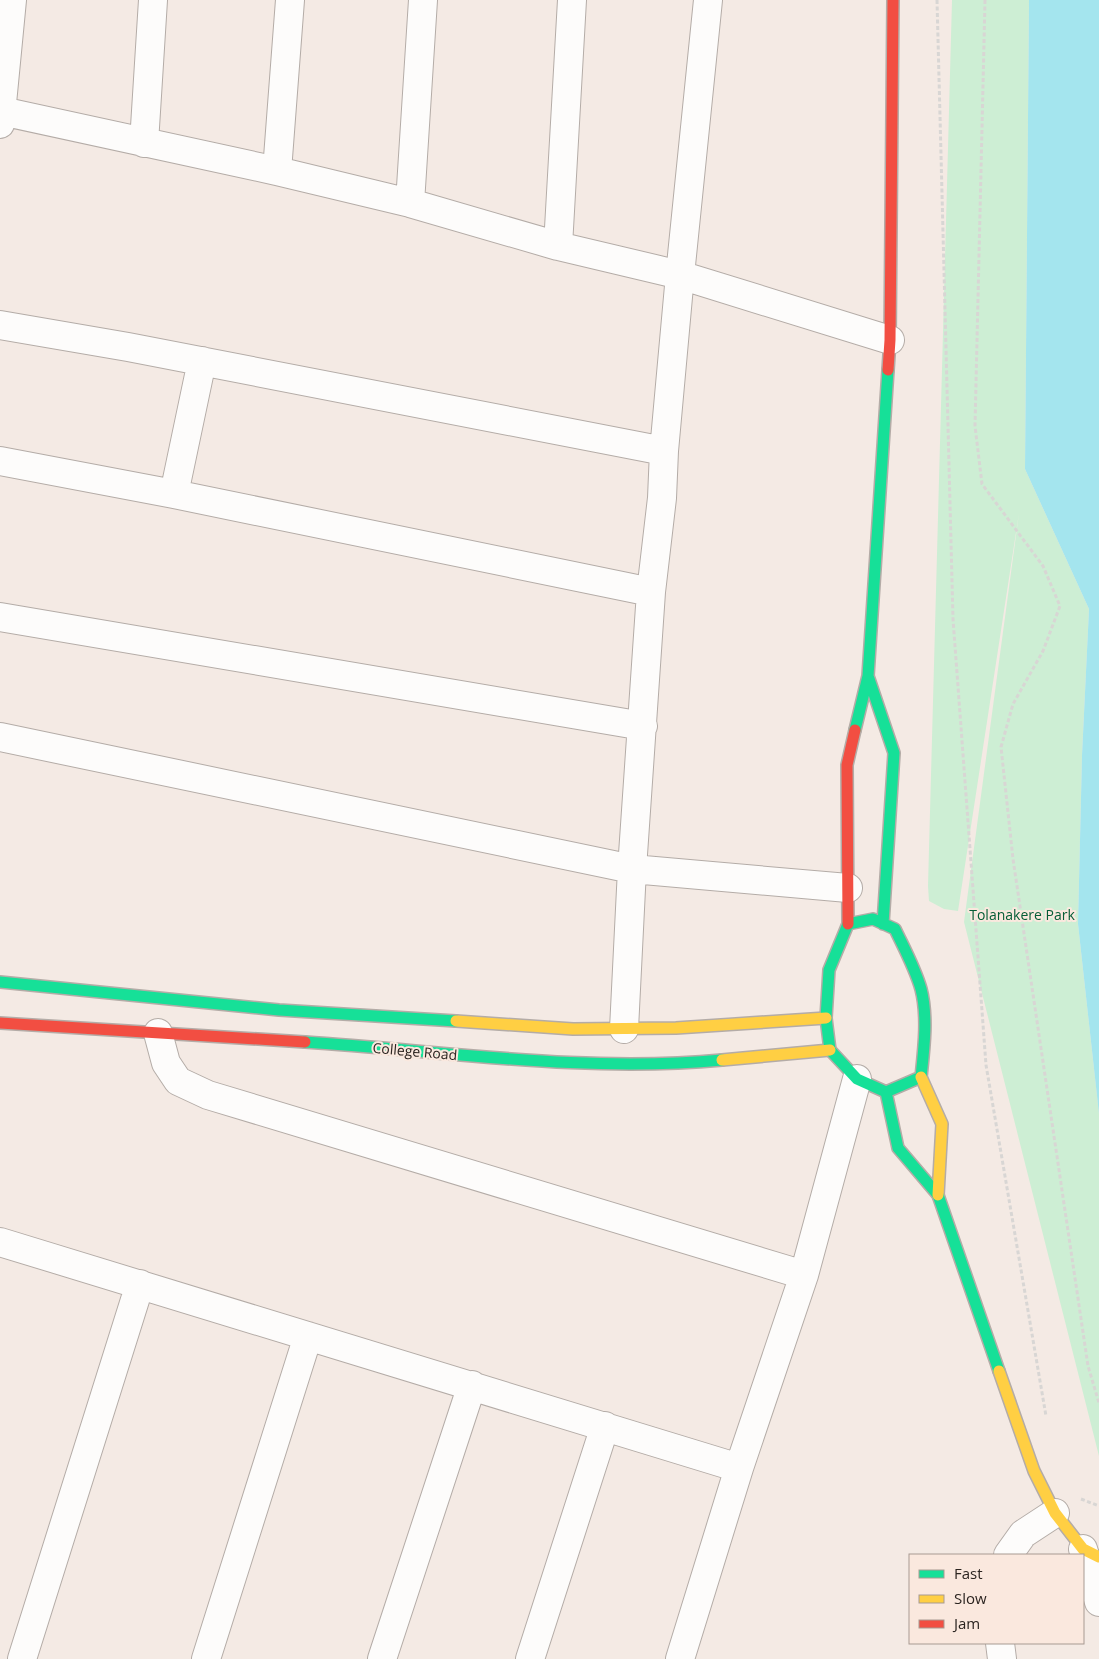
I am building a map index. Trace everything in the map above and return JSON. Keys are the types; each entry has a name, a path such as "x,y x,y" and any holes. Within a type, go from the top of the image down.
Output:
{"main road":[{"path":"893,0 890,340 868,676 847,765 848,924 829,970 826,1018 830,1050 857,1079 886,1092 921,1077"},
{"path":"868,676 894,753 883,924"},
{"path":"848,924 872,919 895,929 910,958 921,990 925,1035 921,1077 942,1124 938,1195"},
{"path":"0,982 279,1010 572,1029 676,1028 826,1018"},
{"name":"College Road","path":"0,1024 355,1045 520,1060 625,1064 714,1061 830,1050"},
{"path":"886,1092 898,1148 938,1195 1034,1471 1055,1513 1091,1553"}],"street":[{"path":"12,0 1,118 144,143 277,171 410,203 558,246 680,275 890,340"},
{"path":"144,143 153,0"},
{"path":"277,171 290,0"},
{"path":"410,203 423,0"},
{"path":"558,246 572,0"},
{"path":"624,1028 650,592 662,498 664,451 680,275 708,0"},
{"path":"0,325 202,361 664,451"},
{"path":"174,494 202,361"},
{"path":"0,461 174,494 650,592"},
{"path":"0,617 643,726"},
{"path":"0,737 632,869 848,888"},
{"path":"158,1033 166,1063 178,1081 208,1095 804,1275"},
{"path":"680,1659 739,1468 804,1275 857,1079"},
{"path":"0,1242 739,1468"},
{"path":"22,1659 140,1284"},
{"path":"206,1659 308,1336"},
{"path":"382,1659 472,1385"},
{"path":"530,1659 605,1426"},
{"path":"1009,1554 1022,1534 1055,1513"},
{"path":"1091,1553 1099,1602"},
{"path":"1000,1644 1002,1659"}],"path":[{"path":"937,0 953,619 986,1065 1048,1424"},
{"path":"985,0 975,426 982,484 1043,566 1060,606 1043,651 1013,704 1001,747 1013,859 1088,1366 1099,1403"},
{"path":"1076,1493 1082,1500 1099,1506"}],"green space":[{"name":"Tolanakere Park","path":"952,0 1029,0 1025,469 1089,609 1082,755 1078,924 1099,1114 1099,1456 964,922 1019,513 958,911 944,909 929,901"}],"water":[{"path":"1029,0 1099,0 1099,1114 1078,924 1082,755 1089,609 1025,469"}],"traffic: fast":[{"path":"855,730 868,676 888,370"},
{"path":"868,676 894,753 883,924"},
{"path":"873,919 895,929 919,981 924,1010 925,1033 921,1077 886,1092 857,1079 830,1050 826,1018 829,970 848,924 873,919"},
{"path":"0,982 279,1010 456,1021"},
{"path":"305,1042 566,1062 618,1064 722,1060"},
{"path":"886,1092 898,1148 938,1195 999,1371"}],"traffic: slow":[{"path":"456,1021 573,1029 676,1028 826,1018"},
{"path":"722,1060 830,1050"},
{"path":"921,1077 942,1124 938,1195"},
{"path":"999,1371 1034,1471 1055,1513 1083,1549 1099,1557"}],"traffic: jam":[{"path":"888,370 890,340 893,0"},
{"path":"848,924 847,765 855,730"},
{"path":"0,1023 305,1042"}]}
